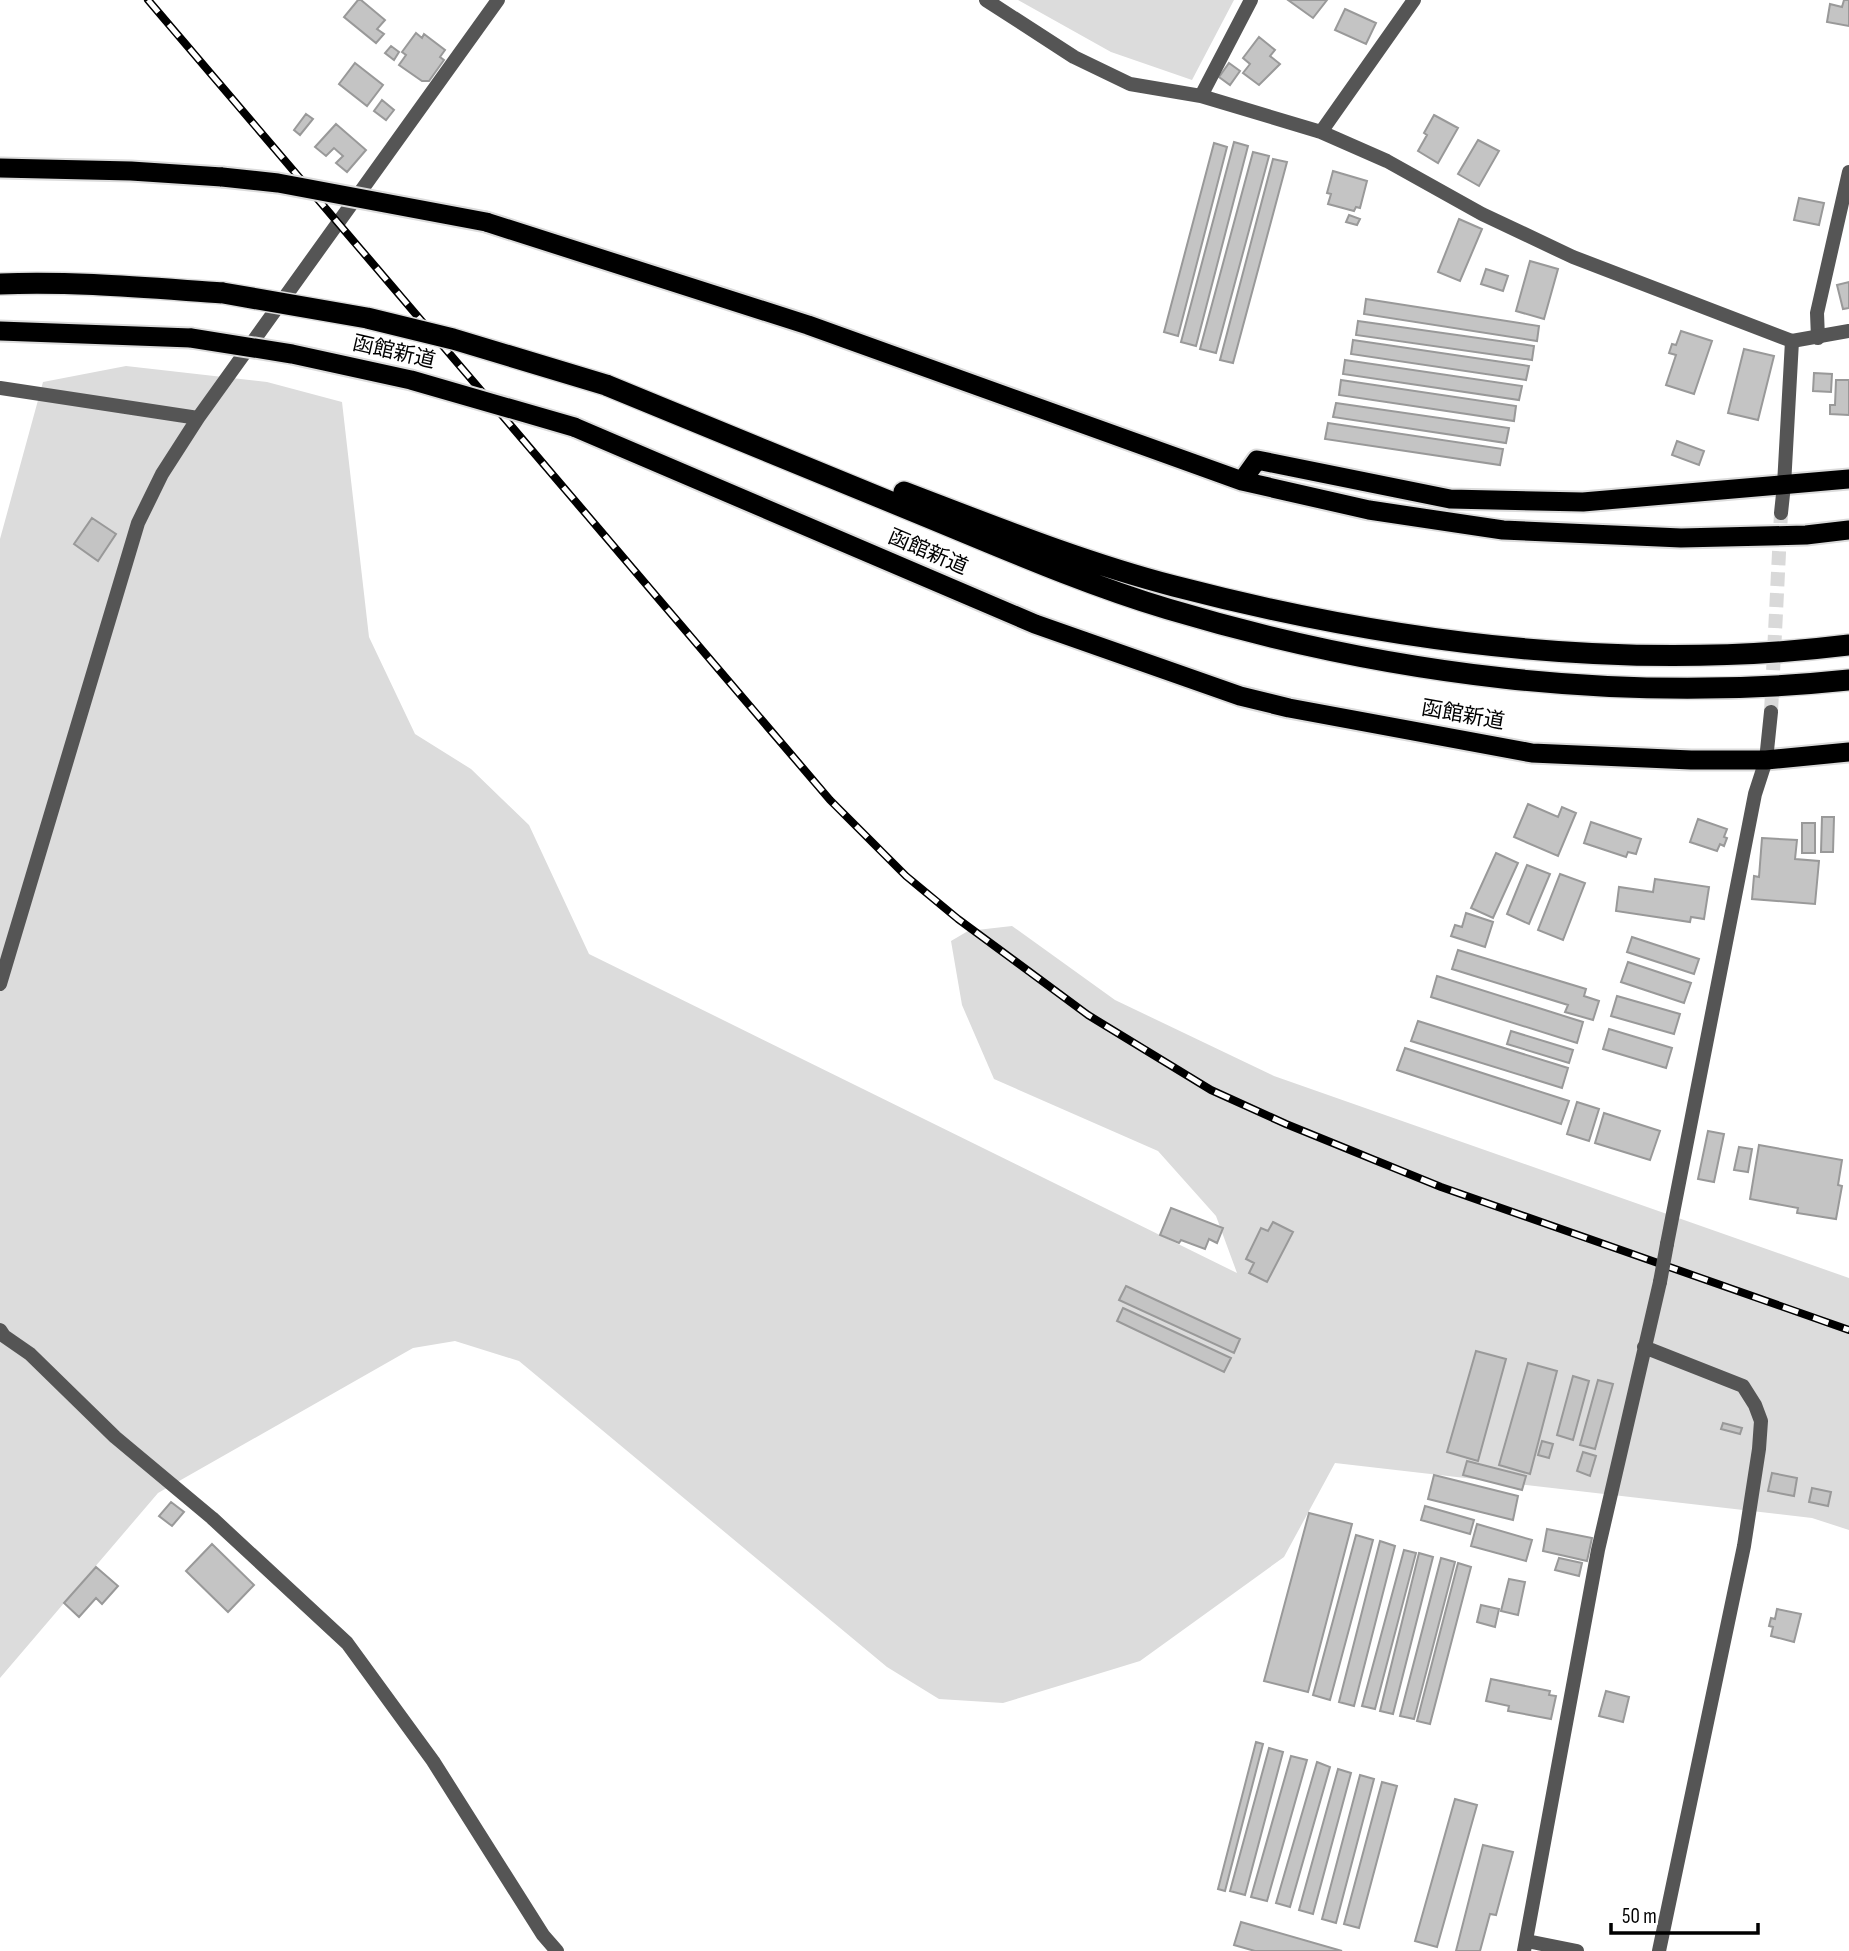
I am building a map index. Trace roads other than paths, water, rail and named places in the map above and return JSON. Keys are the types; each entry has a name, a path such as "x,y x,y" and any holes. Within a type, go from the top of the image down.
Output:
{"highway":[{"path":"0,168 131,171 278,183 486,222 808,325 1242,481 1369,510 1503,530 1682,538 1807,535 1849,530"},
{"name":"函館新道","path":"0,284 37,282 223,293 379,321 453,339 606,385 1077,555 1173,586 1370,630 1589,653 1707,655 1849,645"},
{"name":"函館新道","path":"0,331 191,338 292,354 411,380 574,427 1035,624 1240,696 1289,708 1532,752 1691,760 1766,760 1849,752"},
{"name":"函館新道","path":"606,385 1069,574 1167,608 1264,635 1364,658 1473,676 1594,686 1707,688 1849,680"},
{"path":"1242,481 1257,460 1450,499 1583,502 1849,479"}],"street":[{"path":"0,984 138,523 162,474 198,418 498,0"},
{"path":"986,0 1074,57 1130,84 1201,96 1321,132 1387,162 1482,214 1573,257 1792,341 1849,331"},
{"path":"1201,96 1251,0"},
{"path":"1321,132 1415,0"},
{"path":"1818,338 1818,313 1849,172"},
{"path":"1781,513 1792,341"},
{"path":"0,388 198,418"},
{"path":"1577,1951 1526,1946 1598,1550 1660,1282 1755,794 1766,760 1771,712"},
{"path":"0,1330 4,1336 30,1354 115,1437 212,1518 347,1643 433,1761 543,1935 557,1951"},
{"path":"1644,1347 1743,1386 1761,1421 1744,1546 1659,1951"}],"tunnel":[{"path":"1771,712 1781,513"}],"railway":[{"path":"148,0 830,800 906,876 958,919 1088,1015 1211,1090 1286,1124 1441,1187 1849,1330"}]}
